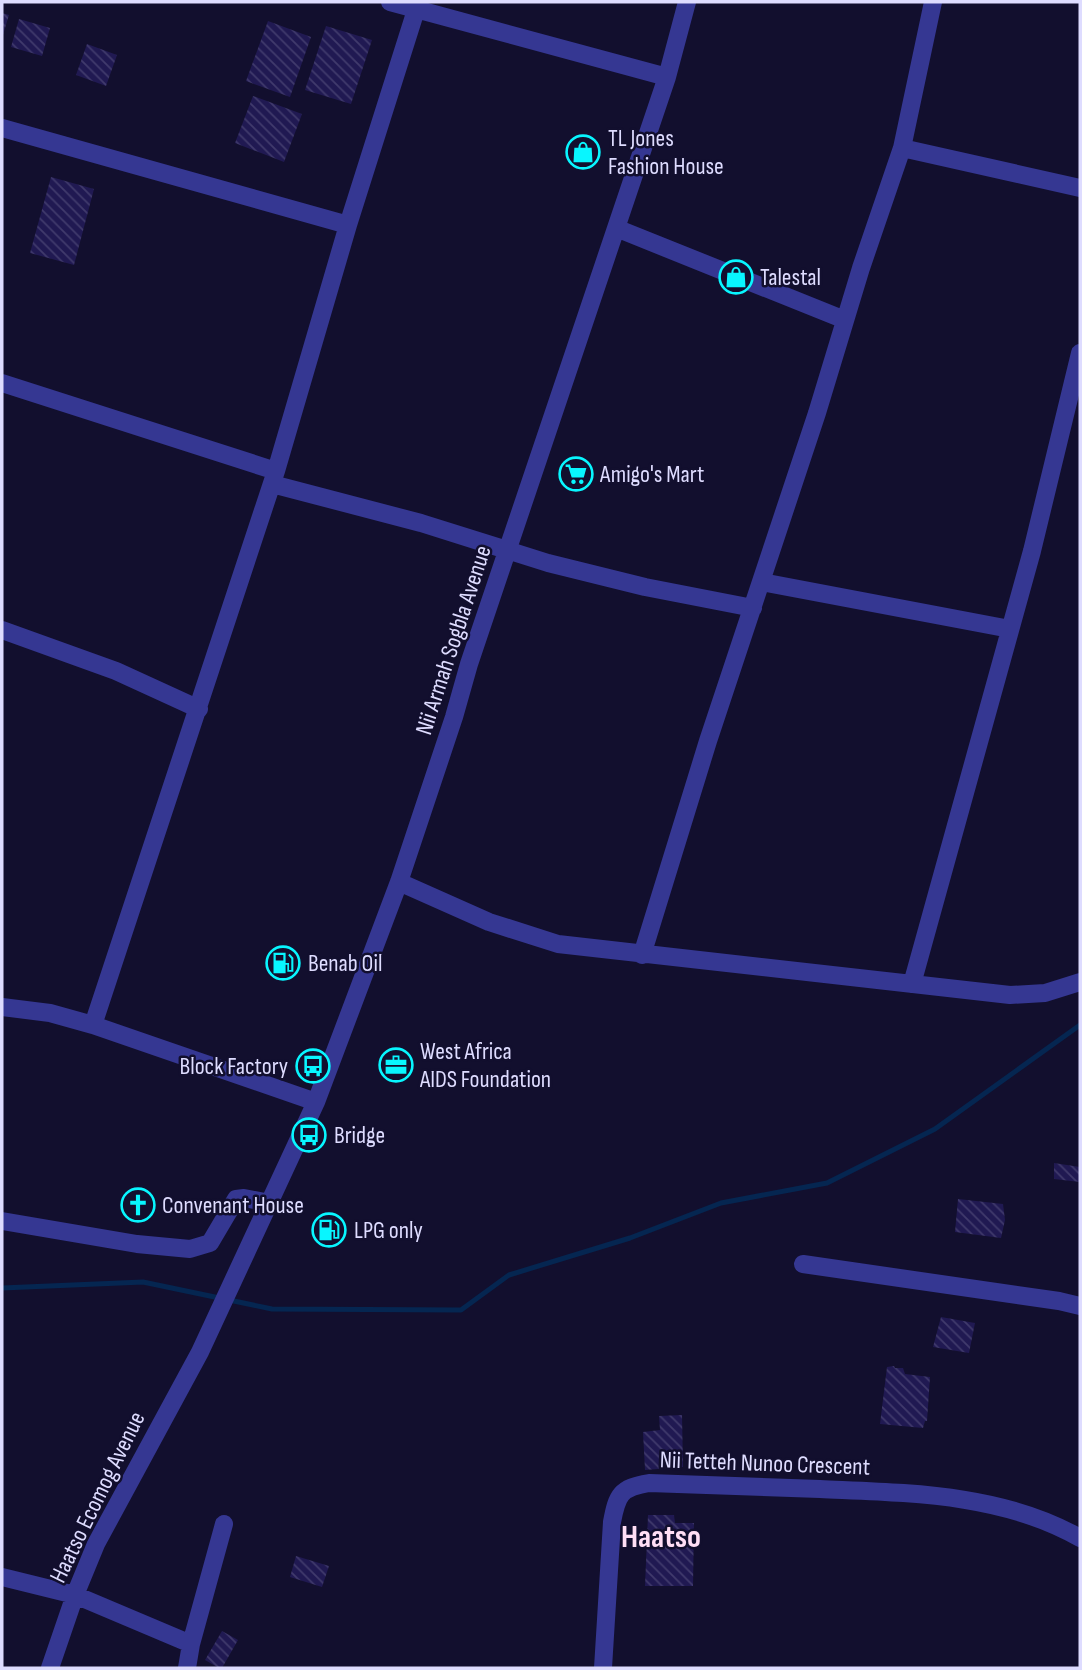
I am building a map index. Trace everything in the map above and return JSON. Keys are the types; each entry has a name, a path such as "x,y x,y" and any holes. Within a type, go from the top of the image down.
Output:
{"street":[{"path":"390,2 667,77"},
{"name":"Nii Armah Sogbla Avenue","path":"233,1280 316,1102 399,882 454,718 469,664 667,77 687,2"},
{"path":"642,955 708,741 902,148 933,2"},
{"path":"93,1025 274,477 348,225 416,10"},
{"path":"2,128 348,225"},
{"path":"902,148 1080,188"},
{"path":"617,228 845,320"},
{"path":"912,984 1059,446 1080,353"},
{"path":"2,383 274,477 548,563 645,587 753,608"},
{"path":"762,582 1010,629"},
{"path":"2,630 116,671 199,709"},
{"path":"399,882 489,922 558,944 1010,995 1045,993 1080,982"},
{"path":"2,1007 50,1013 93,1025 316,1102"},
{"path":"2,1221 137,1244 190,1249 210,1243 236,1199 270,1203"},
{"path":"803,1264 1080,1306"},
{"name":"Haatso Ecomog Avenue","path":"50,1668 96,1544 200,1352 233,1280"},
{"name":"Nii Tetteh Nunoo Crescent","path":"603,1668 612,1522 616,1501 624,1490 635,1485 649,1483 867,1491 957,1497 1027,1515 1080,1538"},
{"path":"187,1668 224,1524"},
{"path":"2,1577 75,1595 191,1644"}],"building":[{"path":"2,13 9,15 2,38"},
{"path":"19,19 50,28 42,56 11,47"},
{"path":"268,21 311,37 290,97 246,81"},
{"path":"326,26 372,40 351,104 305,90"},
{"path":"87,44 117,55 106,86 76,75"},
{"path":"253,96 302,114 284,162 235,143"},
{"path":"51,177 94,189 74,265 30,253"},
{"path":"1054,1163 1080,1167 1080,1182 1054,1179"},
{"path":"958,1199 1003,1204 1005,1220 1001,1238 955,1232"},
{"path":"941,1317 975,1323 969,1353 933,1347"},
{"path":"887,1367 903,1368 905,1374 930,1377 927,1421 923,1428 880,1424"},
{"path":"682,1415 683,1467 645,1470 643,1432 660,1430 659,1416"},
{"path":"648,1515 674,1515 675,1523 694,1523 693,1586 645,1586"},
{"path":"296,1556 329,1566 322,1587 290,1577"},
{"path":"222,1631 238,1640 222,1668 219,1668 205,1660"}],"waterway":[{"path":"2,1288 143,1282 272,1309 461,1310 509,1275 630,1238 721,1203 827,1183 935,1129 1080,1025"}],"place":[{"name":"TL Jones Fashion House","path":"583,152"},
{"name":"Talestal","path":"736,277"},
{"name":"Amigo's Mart","path":"576,474"},
{"name":"Benab Oil","path":"283,963"},
{"name":"West Africa AIDS Foundation","path":"396,1065"},
{"name":"Block Factory","path":"313,1066"},
{"name":"Bridge","path":"309,1135"},
{"name":"Convenant House","path":"138,1205"},
{"name":"LPG only","path":"329,1230"}],"district":[{"name":"Haatso","path":"661,1536"}]}
